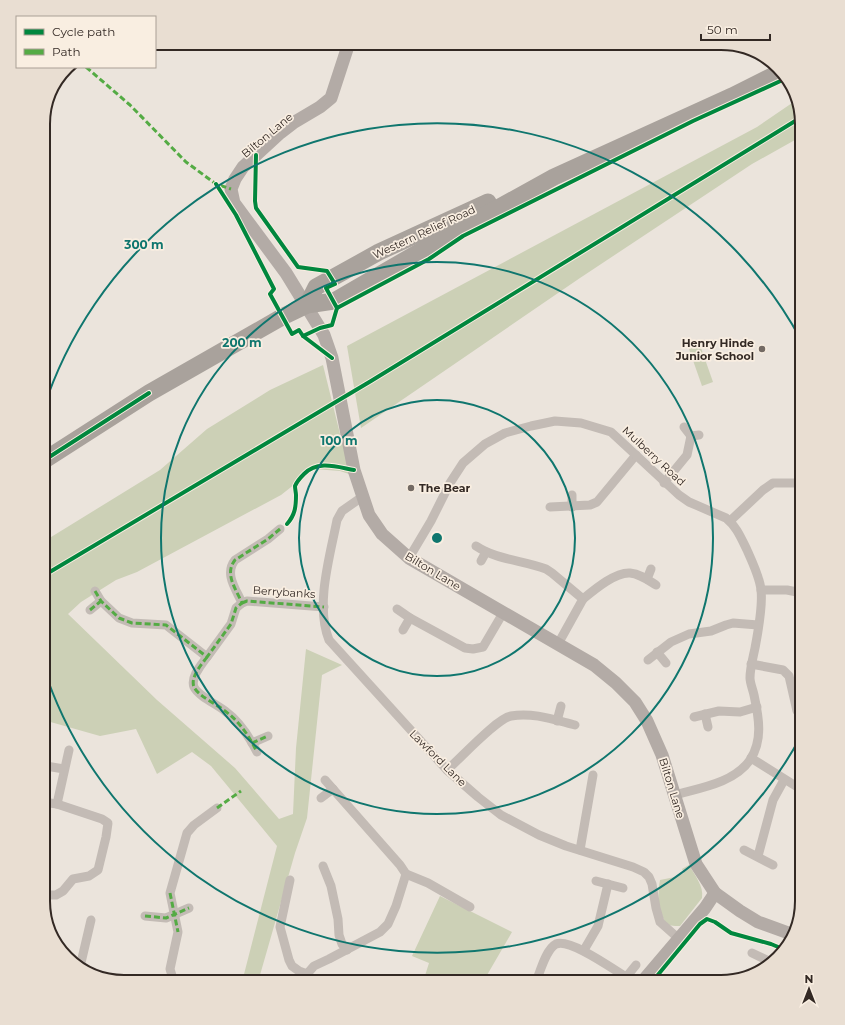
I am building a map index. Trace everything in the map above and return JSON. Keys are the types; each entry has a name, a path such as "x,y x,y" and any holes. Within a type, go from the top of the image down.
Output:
{"highway":[{"name":"Western Relief Road","path":"50,457 149,393 245,338 307,305 334,301 554,177 732,96 776,74"}],"street":[{"name":"Bilton Lane","path":"347,50 330,98 320,107 293,123 280,133 243,167 235,179 231,189 234,204 286,273 324,335 332,358 354,470 369,515 382,534 409,558 594,665 616,683 635,702 647,721 662,755 696,864 715,893"},
{"name":"Mulberry Road","path":"409,558 450,483 463,463 485,444 505,433 555,421 581,423 611,432 664,483 679,495 689,502 730,521 737,528 752,561 761,590 758,625 750,678 760,725 758,740 751,758 746,765 730,778 674,795"},
{"path":"664,483 687,455 695,436 684,427"},
{"path":"550,507 590,506 597,502 636,455"},
{"path":"730,521 763,490 773,483 795,483"},
{"path":"572,495 572,507"},
{"name":"Lawford Lane","path":"362,497 342,511 337,520 324,589 323,620 329,640 447,770 501,815 539,835 566,846 644,872 652,884 660,922 678,938"},
{"name":"Berrybanks","path":"242,602 231,580 229,570 231,565 235,560 268,539 280,529"},
{"path":"476,546 501,558 546,569 583,599"},
{"path":"480,561 486,552"},
{"path":"646,579 651,569"},
{"path":"558,644 583,599 595,589 621,574 630,573 646,579 656,585"},
{"path":"761,590 787,590 795,592"},
{"path":"95,591 101,601 124,621 132,623 166,625 207,657"},
{"path":"90,610 101,601"},
{"name":"Berrybanks","path":"257,752 241,725 226,711 201,694 194,687 193,680 207,657 231,624 236,608 242,602 247,601 324,607"},
{"path":"397,609 410,618 465,648 473,649 483,647 503,613"},
{"path":"404,630 410,618"},
{"path":"648,660 671,642 689,634 711,631 733,623 758,625"},
{"path":"657,652 666,663"},
{"path":"751,664 783,670 789,676 795,695"},
{"path":"557,721 561,706"},
{"path":"694,717 719,711 740,712 757,707"},
{"path":"705,714 708,727"},
{"path":"447,770 496,724 510,716 535,716 575,725"},
{"path":"252,743 268,736"},
{"path":"57,804 69,750"},
{"path":"751,758 795,786"},
{"path":"50,767 64,769"},
{"path":"580,850 593,775"},
{"path":"325,780 400,865 406,874 428,883 470,907"},
{"path":"758,856 773,800 784,780"},
{"path":"321,798 333,789"},
{"path":"50,803 102,818 108,823 98,870 89,876 74,879 63,891 56,895 50,895"},
{"path":"172,975 170,969 178,932 173,914 170,893 187,833 217,808"},
{"path":"744,850 773,865"},
{"path":"323,866 331,886 338,919 339,935 342,944 347,950"},
{"path":"308,975 314,966 380,932 388,924 396,906 406,874"},
{"path":"290,880 280,927 289,960 292,966 299,970 303,975"},
{"path":"596,881 623,888"},
{"path":"584,950 598,926 608,884"},
{"path":"652,975 678,938 705,908 715,893 758,922 788,932"},
{"path":"145,916 166,918 189,908"},
{"path":"81,961 91,920"},
{"path":"539,975 546,957 556,944 562,943 584,950 618,975"},
{"path":"752,953 766,960"},
{"path":"627,975 636,965"}],"green space":[{"path":"792,103 795,124 795,140 752,164 580,278 361,428 347,346 757,127"},
{"path":"700,345 713,382 702,386 689,349"},
{"path":"323,365 341,438 352,475 340,471 314,469 281,495 137,572 116,580 81,602 68,614 157,700 235,768 279,819 293,814 296,748 306,649 342,665 322,675 307,818 295,853 260,975 244,975 277,846 211,766 192,752 157,774 136,729 100,736 50,722 50,538 160,470 207,429 270,390"},
{"path":"689,865 702,889 702,898 680,926 667,925 662,915 659,903 660,880 675,877 684,873 682,869"},
{"path":"440,896 512,932 487,975 425,975 429,963 412,956"}],"marked path":[{"path":"87,68 130,105 186,162 216,184 231,189"},
{"path":"95,591 101,601 119,618 132,623 166,625 207,657 231,624 236,608 242,603 232,582 232,565 235,560 268,539 280,529"},
{"path":"90,610 101,601"},
{"path":"242,603 247,601 324,607"},
{"path":"207,657 195,675 193,683 194,687 200,694 230,715 240,725 257,752"},
{"path":"252,743 268,736"},
{"path":"217,808 241,791"},
{"path":"170,893 178,932"},
{"path":"145,916 166,918 189,908"}],"cycle path":[{"path":"337,308 429,259 463,236 693,121 781,81"},
{"path":"50,572 371,381 795,121"},
{"path":"256,155 256,208 298,267 327,271 335,284 326,288 337,308 332,325 320,328 303,336"},
{"path":"216,184 236,215 274,289 270,294 292,334 299,330 303,336 332,358"},
{"path":"50,457 149,393"},
{"path":"287,524 292,517 295,507 295,486 304,474 315,467 321,466 334,466 354,470"},
{"path":"658,975 700,924 707,919 715,922 731,933 779,947"}],"place":[{"name":"Henry Hinde Junior School","path":"762,349"},
{"name":"The Bear","path":"411,488"}]}
